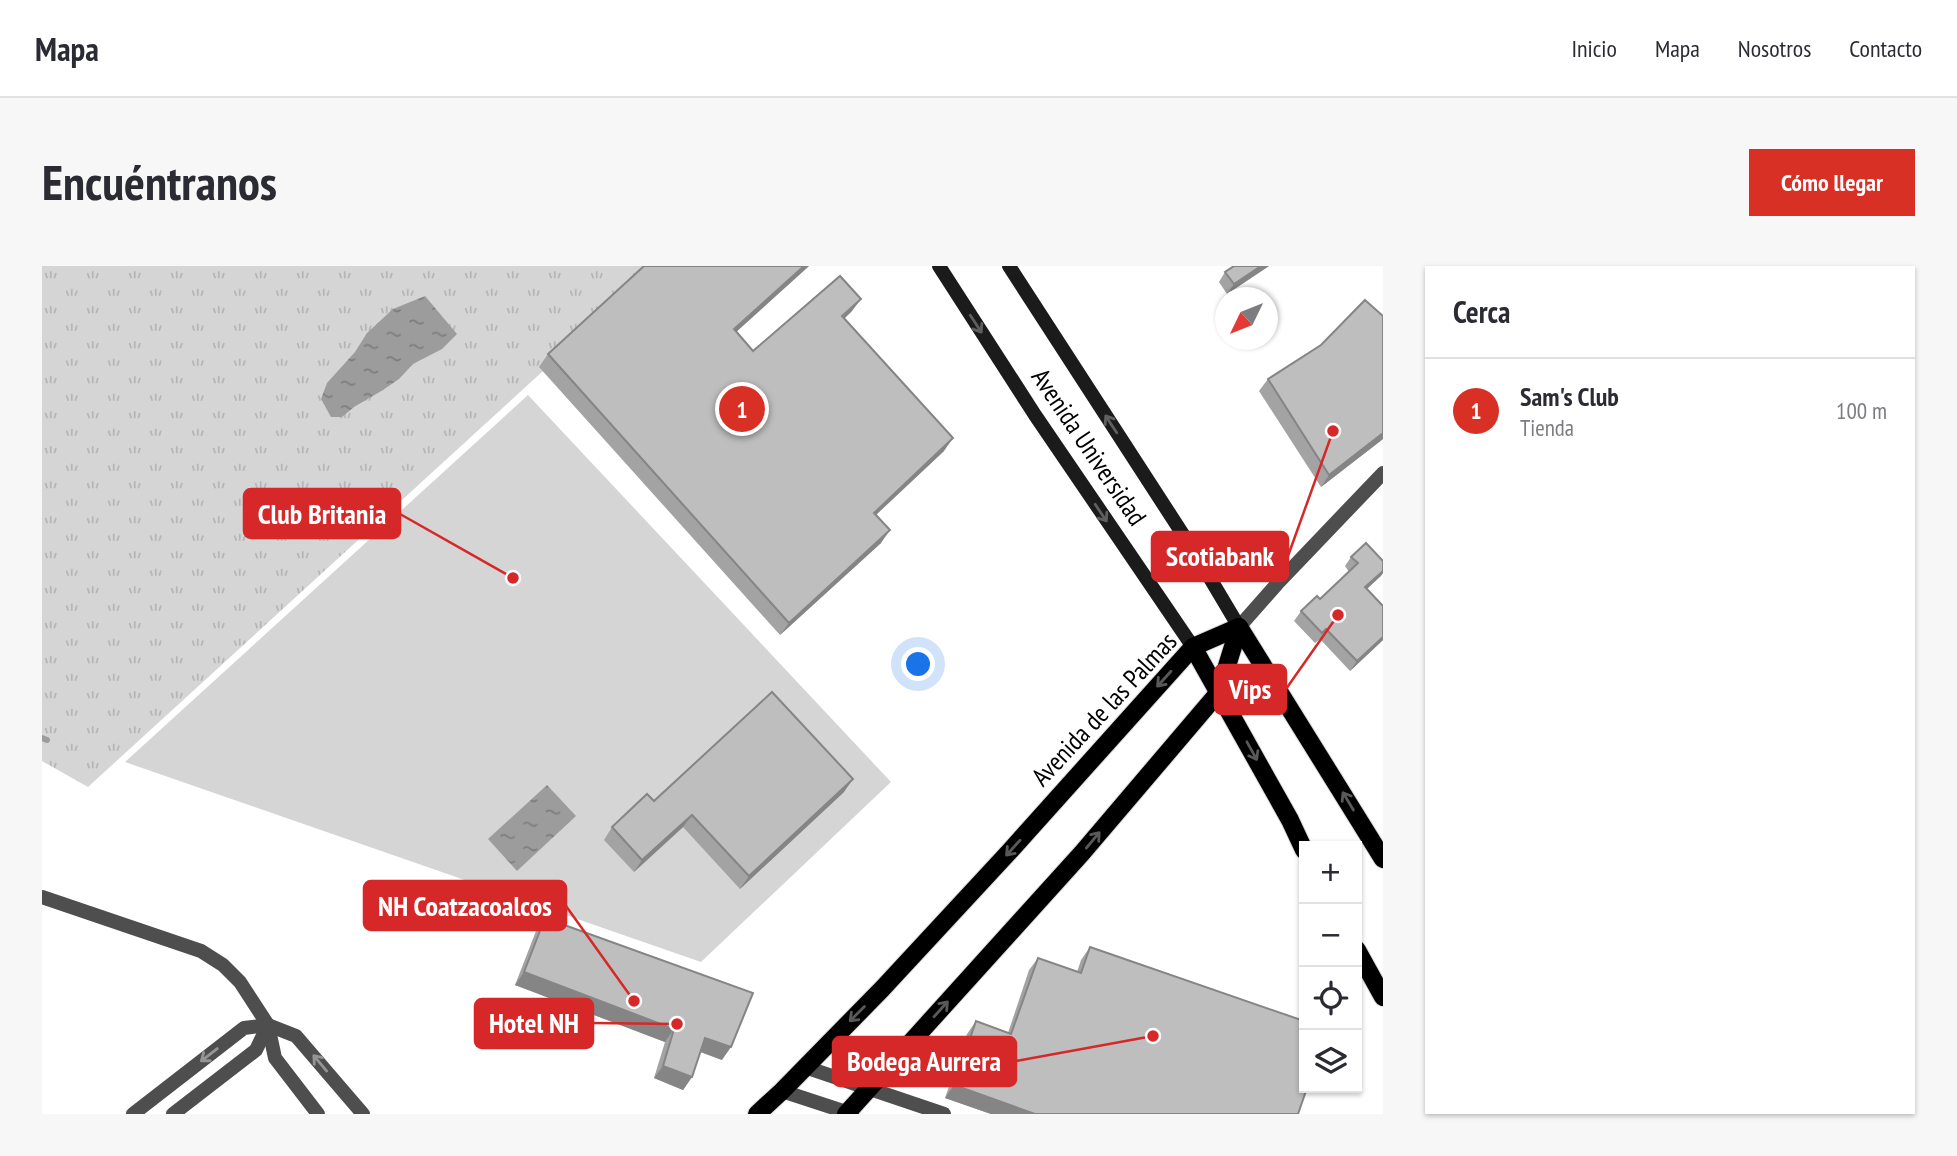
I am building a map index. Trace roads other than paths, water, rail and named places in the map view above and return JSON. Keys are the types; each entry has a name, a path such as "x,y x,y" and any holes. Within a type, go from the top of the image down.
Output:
{"main road":[{"name":"Avenida Universidad","path":"939,266 1035,415 1193,647 1300,841"},
{"name":"Avenida Universidad","path":"1009,266 1195,553 1239,627"},
{"name":"Avenida de las Palmas","path":"757,1114 882,989 1193,647 1239,627"},
{"path":"848,1113 1082,853 1219,692 1239,627"},
{"path":"1239,627 1383,859"},
{"path":"1362,959 1383,997"}],"street":[{"path":"1239,627 1383,473"},
{"path":"42,899 201,951 223,965 240,982 268,1025 275,1058 318,1114"},
{"path":"173,1114 256,1050 268,1025"},
{"path":"133,1114 244,1028 268,1025 296,1036 363,1114"},
{"path":"806,1067 944,1114"},
{"path":"782,1091 848,1113"}],"water":[{"path":"425,296 457,334 442,349 413,364 399,379 383,390 342,417 331,417 321,399 327,383 355,352 367,333 393,309"},
{"path":"547,785 576,816 517,871 488,839"}],"waterway":[{"path":"42,738 47,740"}],"place":[{"name":"Sam's Club","path":"742,409"},
{"name":"Scotiabank","path":"1333,431"},
{"name":"Club Britania","path":"513,578"},
{"name":"Vips","path":"1338,615"},
{"name":"NH Coatzacoalcos","path":"634,1001"},
{"name":"Hotel NH","path":"677,1024"},
{"name":"Bodega Aurrera","path":"1153,1036"}]}
